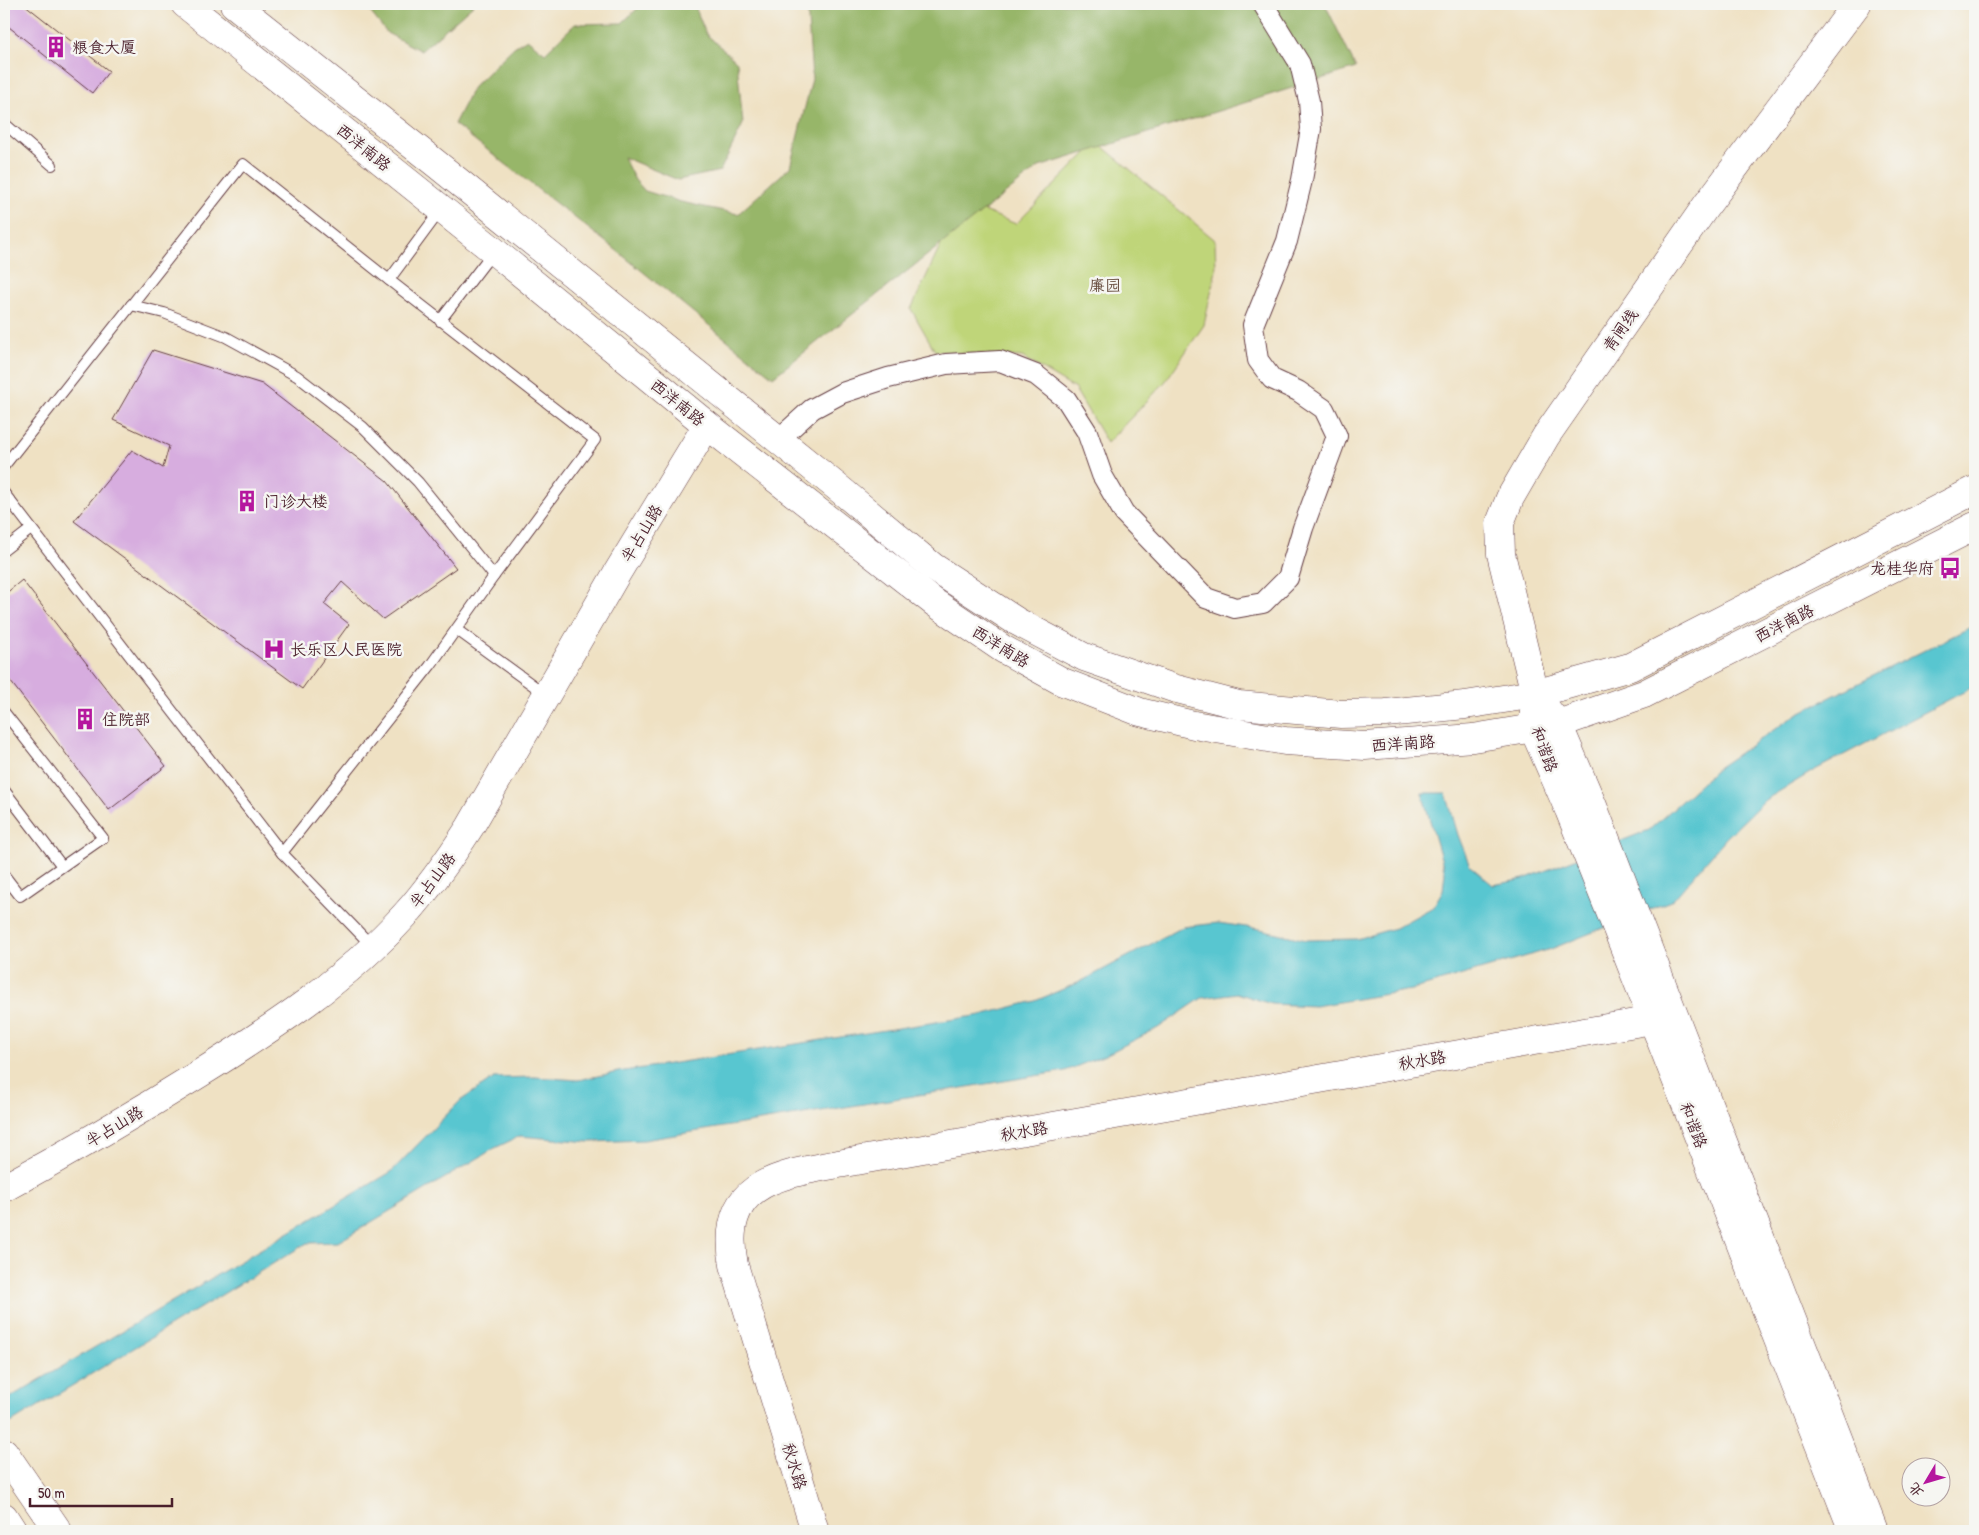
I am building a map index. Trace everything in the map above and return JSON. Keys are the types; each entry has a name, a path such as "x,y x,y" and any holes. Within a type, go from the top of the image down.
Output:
{"main road":[{"name":"西洋南路","path":"184,4 494,251 707,425 935,603 1003,649 1063,682 1140,712 1194,725 1266,738 1318,744 1365,746 1473,738 1546,726 1644,694 1975,526"},
{"name":"西洋南路","path":"234,4 441,168 933,567 1016,621 1084,657 1173,688 1239,705 1341,714 1386,713 1465,706 1535,694 1630,667 1975,490"},
{"name":"青闸线","path":"1535,694 1501,554 1500,524 1510,498 1546,436 1706,206 1857,4"},
{"name":"半占山路","path":"4,1188 127,1119 230,1054 319,994 373,947 403,916 444,866 470,827 546,694 707,425"},
{"name":"和谐路","path":"1535,694 1842,1475 1853,1531"},
{"name":"和谐路","path":"1627,924 1652,1020 1842,1475 1874,1531"},
{"name":"秋水路","path":"815,1531 731,1250 731,1232 735,1216 744,1198 755,1189 786,1175 844,1162 1652,1020"},
{"path":"4,1452 58,1531"},
{"path":"1841,1531 1842,1475"},
{"path":"1842,1475 1867,1496 1891,1531"},
{"path":"4,1517 13,1531"}],"street":[{"path":"778,440 812,409 842,393 888,378 946,364 1000,361 1036,375 1066,399 1087,432 1102,475 1124,513 1206,598 1235,608 1264,604 1288,578 1337,436 1324,409 1298,391 1272,379 1258,360 1253,325 1287,240 1302,180 1311,129 1309,101 1300,64 1263,4"}],"lane":[{"path":"4,124 52,165"},
{"path":"4,466 243,164 440,321 595,440 494,576 457,630 282,853"},
{"path":"388,280 441,209"},
{"path":"440,321 494,251"},
{"path":"131,305 164,313 226,337 297,376 363,426 418,482 494,576"},
{"path":"4,493 282,853 373,947"},
{"path":"4,550 31,529"},
{"path":"457,630 546,694"},
{"path":"4,712 103,838 20,896 4,875"},
{"path":"4,790 62,866"}],"green space":[{"path":"364,4 474,4 421,51 387,33"},
{"path":"632,4 694,4 706,34 737,62 743,124 720,171 678,180 623,157 635,180 645,191 681,202 738,214 790,167 812,79 807,4 1325,4 1356,68 1039,167 773,377 611,246 454,124 473,87 514,47 527,39 545,53 575,24 622,23 638,8"},
{"name":"廉园","path":"1097,142 1215,240 1216,270 1204,325 1165,382 1107,443 1075,389 1022,357 935,351 911,309 961,202 1016,224"}],"water":[{"path":"1975,625 1975,686 1813,771 1765,800 1726,838 1673,900 1551,949 1411,990 1315,1006 1271,1004 1237,993 1202,998 1158,1028 1105,1055 1065,1071 644,1140 590,1142 520,1136 495,1148 338,1242 307,1243 4,1427 4,1401 391,1172 460,1101 494,1078 535,1077 578,1080 618,1072 981,1015 1035,1001 1080,982 1183,927 1218,923 1260,929 1306,940 1357,939 1395,928 1433,907 1443,890 1445,872 1422,793 1446,793 1458,835 1470,866 1493,885 1524,879 1649,830 1719,767 1797,714"}],"building":[{"name":"粮食大厦","path":"4,4 24,4 109,71 92,93 4,23"},
{"name":"门诊大楼","path":"153,350 262,384 387,481 456,568 383,619 342,582 324,604 349,624 302,689 74,521 132,450 163,468 169,446 113,420"},
{"name":"住院部","path":"22,580 166,766 109,810 4,673 4,595"}],"place":[{"name":"粮食大厦","path":"56,47"},
{"name":"门诊大楼","path":"247,501"},
{"name":"龙桂华府","path":"1950,568"},
{"name":"长乐区人民医院","path":"274,649"},
{"name":"住院部","path":"85,719"}]}
